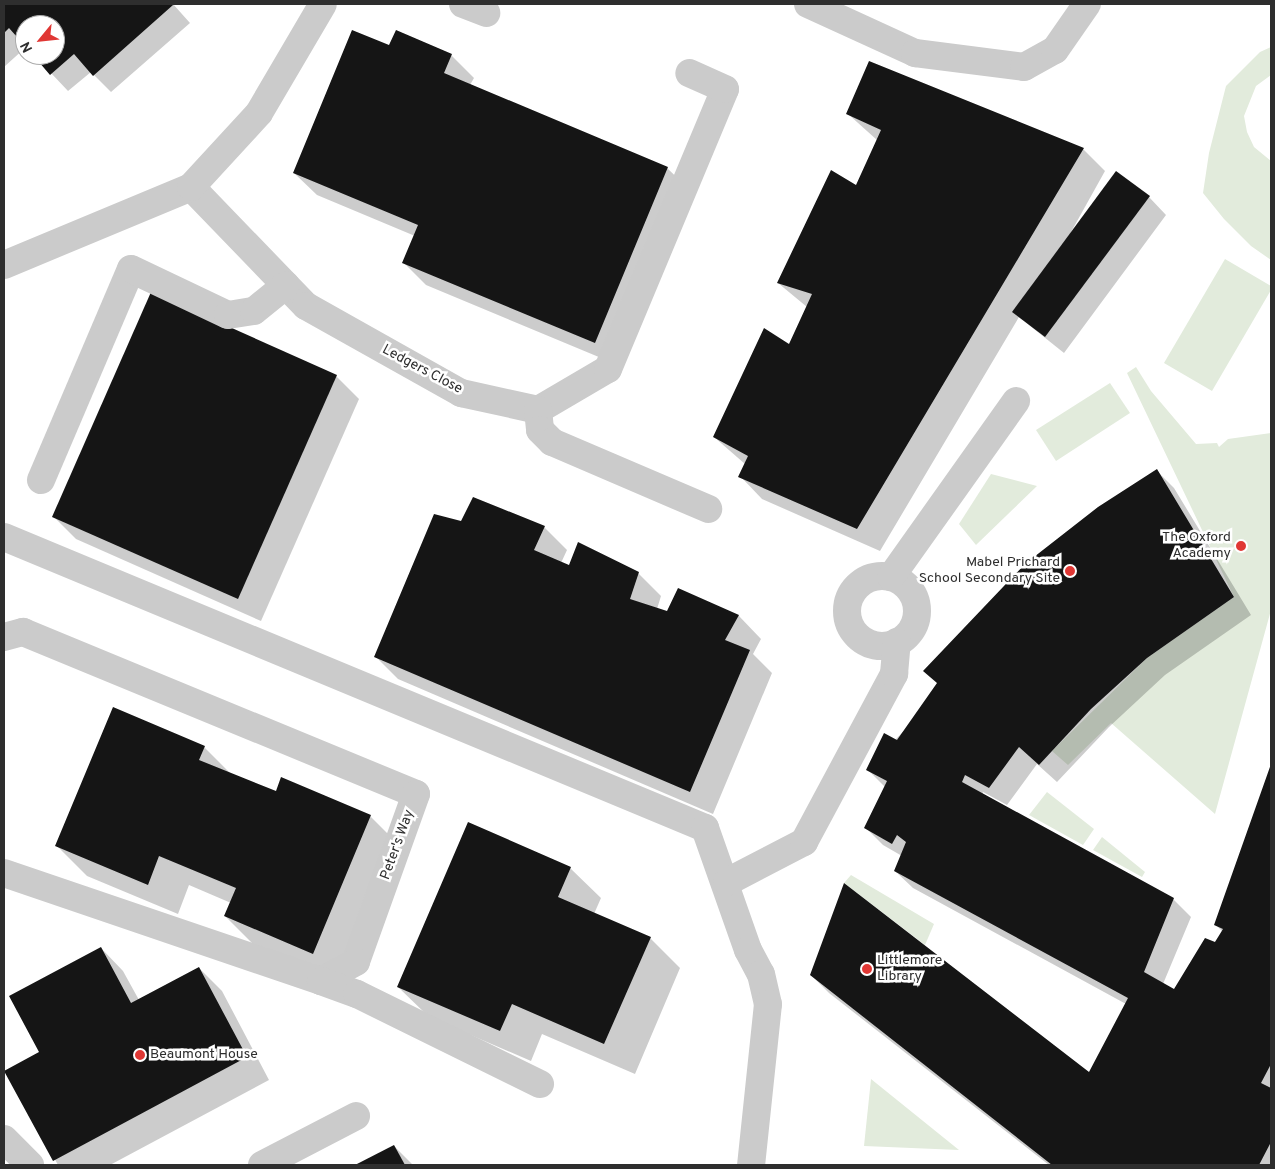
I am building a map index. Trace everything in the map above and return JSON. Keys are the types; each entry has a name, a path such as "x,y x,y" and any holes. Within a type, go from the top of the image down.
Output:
{"lane":[{"path":"4,264 191,186 258,113 323,4"},
{"path":"808,4 915,53 1024,67 1055,50 1087,4"},
{"path":"689,73 726,89 608,369 538,410 540,430 552,442 708,509"},
{"name":"Ledgers Close","path":"191,186 306,306 461,393 538,410"},
{"path":"41,480 131,269 228,315 254,311 286,285"},
{"path":"891,577 1016,401"},
{"path":"4,537 39,549 705,828 726,882 748,950 761,974 768,1004 751,1165"},
{"path":"879,576 891,577 909,588 917,608 912,628 897,642 885,646 861,639 848,619 846,608 857,585 879,576"},
{"name":"Peter's Way","path":"4,637 24,632 416,794 356,962 321,981"},
{"path":"726,882 804,842 894,674 897,642"},
{"path":"4,873 357,994 540,1084"},
{"path":"262,1165 356,1116"},
{"path":"4,1139 30,1165"}],"green space":[{"path":"1271,47 1271,75 1256,86 1244,116 1247,132 1254,147 1271,161 1271,260 1251,246 1224,219 1203,193 1209,153 1226,86 1260,52"},
{"path":"1225,259 1271,286 1271,290 1212,391 1164,363"},
{"path":"1136,367 1151,391 1196,444 1217,443 1219,447 1228,439 1271,433 1271,610 1215,814 1111,723 1068,765 1052,751 1147,658 1234,597 1127,373"},
{"path":"1110,383 1130,413 1056,461 1036,430"},
{"path":"991,474 1037,486 976,545 959,524"},
{"path":"1047,792 1094,829 1083,845 1029,815"},
{"path":"1102,837 1145,872 1142,877 1093,850"},
{"path":"851,875 934,924 925,945 844,883"},
{"path":"871,1079 959,1150 864,1146"}],"building":[{"path":"4,4 173,5 93,76 74,54 65,62 65,15 15,15 15,35 9,28 4,33"},
{"path":"352,30 389,45 396,30 452,54 444,73 668,167 595,343 402,263 418,225 293,173"},
{"path":"869,61 1084,148 857,529 738,477 748,456 713,437 764,328 789,344 812,294 777,283 831,170 856,185 881,130 846,114"},
{"path":"42,65 61,65 50,75"},
{"path":"1116,171 1150,196 1045,337 1012,312"},
{"path":"151,292 337,375 238,599 52,517"},
{"path":"1157,469 1234,597 1147,658 1091,709 1039,765 1019,747 989,788 965,775 962,782 1174,898 1144,972 1174,989 1205,938 1215,942 1223,929 1214,925 1271,764 1271,1064 1261,1083 1271,1088 1271,1142 1259,1165 1052,1165 810,975 844,883 1089,1072 1128,998 894,871 906,842 897,835 892,844 864,828 887,781 866,770 884,733 897,740 937,683 923,671 1025,564 1098,507"},
{"path":"473,497 545,526 534,550 569,565 578,542 639,572 630,599 667,611 678,588 739,615 725,640 750,650 690,792 374,657 434,514 461,521"},
{"path":"113,707 205,746 199,760 276,791 281,777 371,815 313,954 224,916 236,888 159,856 148,885 55,846"},
{"path":"468,822 571,867 558,897 651,937 604,1044 512,1004 500,1031 397,987"},
{"name":"Beaumont House","path":"101,947 131,1003 199,967 247,1057 53,1161 4,1071 39,1052 9,996"},
{"path":"394,1145 405,1165 355,1165"}],"place":[{"name":"The Oxford Academy","path":"1241,546"},
{"name":"Mabel Prichard School Secondary Site","path":"1070,571"},
{"name":"Littlemore Library","path":"867,969"},
{"name":"Beaumont House","path":"140,1055"}]}
